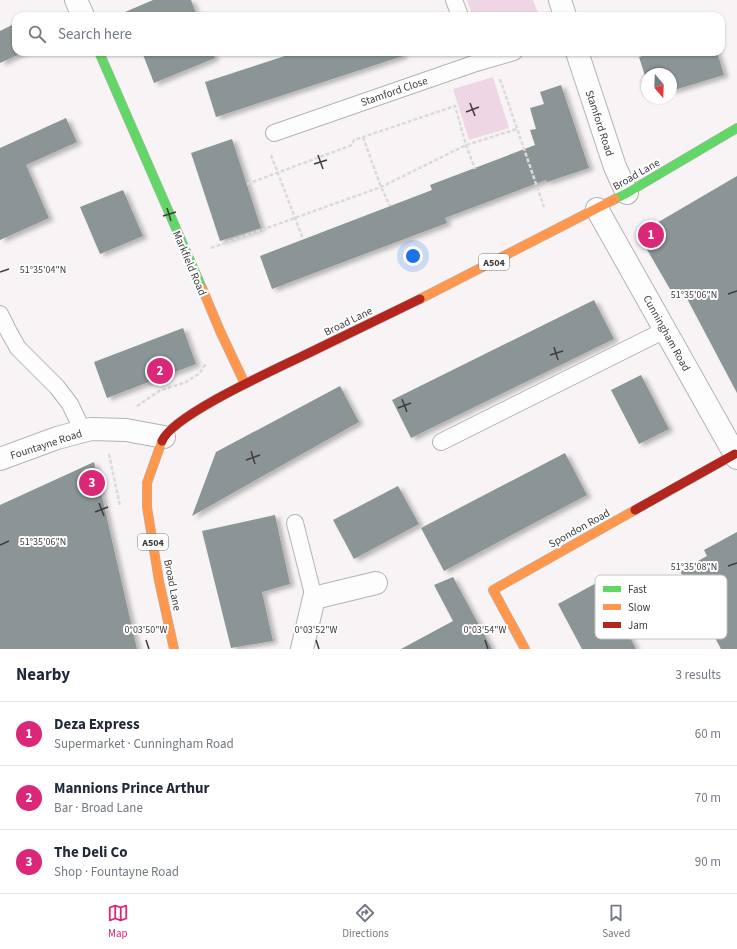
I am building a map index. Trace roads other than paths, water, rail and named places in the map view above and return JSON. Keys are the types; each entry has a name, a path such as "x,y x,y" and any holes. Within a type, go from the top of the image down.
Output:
{"main road":[{"name":"Markfield Road","path":"101,56 220,331 245,384"},
{"name":"Broad Lane","path":"174,649 147,507 148,483 156,457 164,437 178,424 196,411 245,384 435,292 627,194 737,128"},
{"name":"Spondon Road","path":"525,649 493,590 736,456"}],"street":[{"path":"76,0 81,12"},
{"path":"560,0 564,12"},
{"name":"Stamford Road","path":"578,56 615,167 627,194"},
{"name":"Cunningham Road","path":"597,209 736,456"},
{"name":"Fountayne Road","path":"0,459 57,438 91,429 117,429 164,437"},
{"path":"302,649 314,598 376,583"}],"lane":[{"path":"454,0 458,12"},
{"name":"Stamford Close","path":"274,133 474,57 493,58 500,56"},
{"path":"0,314 18,348 52,381 61,392 70,404 84,431"},
{"path":"441,442 664,330"},
{"path":"295,523 314,598"}],"place":[{"name":"Deza Express","path":"651,235"},
{"name":"Mannions Prince Arthur","path":"160,371"},
{"name":"The Deli Co","path":"92,483"}]}
